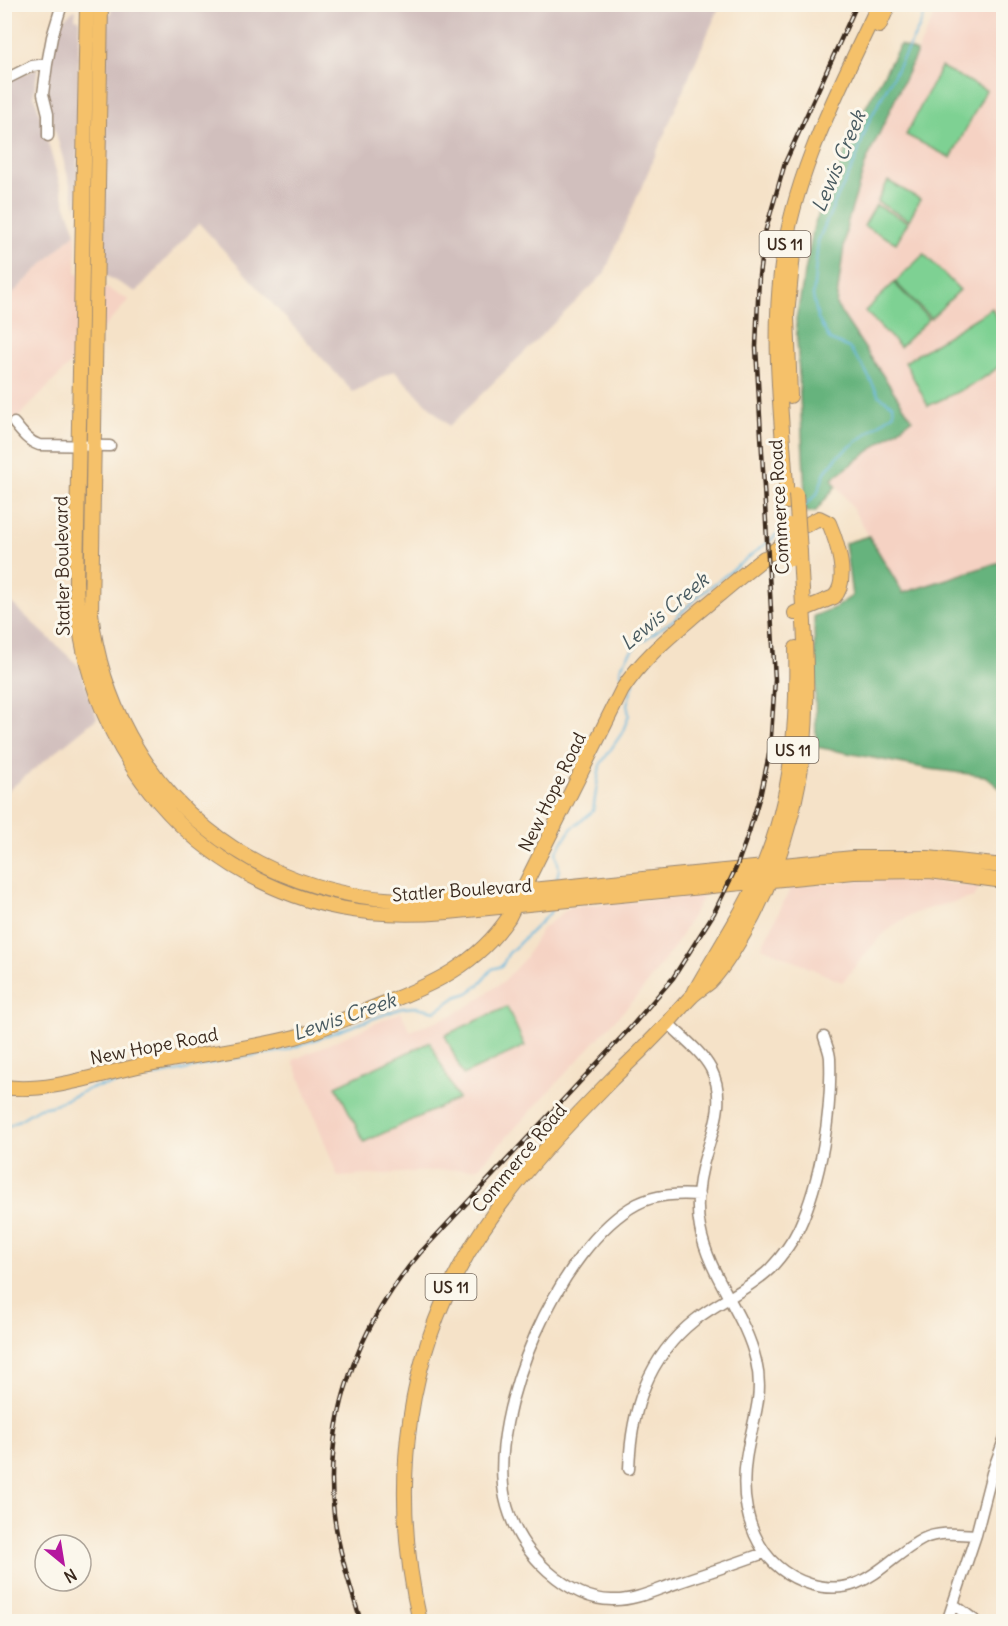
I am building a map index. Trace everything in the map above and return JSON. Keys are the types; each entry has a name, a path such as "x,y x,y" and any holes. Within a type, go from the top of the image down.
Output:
{"main road":[{"name":"Commerce Road","path":"792,498 777,332 784,251 796,198 810,155 879,4"},
{"name":"Commerce Road","path":"420,1622 411,1578 406,1535 404,1491 406,1451 408,1427 417,1382 444,1302 470,1249 511,1190 573,1120 691,997 763,880 793,808 804,745 807,677 799,612 792,498 787,331 789,285 796,234 810,180 830,129 889,4"},
{"name":"Statler Boulevard","path":"101,6 91,596 93,630 113,702 129,736 151,770 178,803 206,829 247,857 285,876 330,891 366,898 411,900 529,894 573,900 847,872 894,870 949,873 1004,880"},
{"name":"Statler Boulevard","path":"87,7 76,592 84,655 98,700 113,735 131,767 156,799 188,832 226,861 264,882 306,898 354,910 398,915 514,906 529,894 554,887 859,857 949,859 1004,866"},
{"path":"799,612 834,597 843,582 830,523 819,518 806,525"},
{"name":"New Hope Road","path":"529,894 538,869 629,680 659,646 772,552"},
{"path":"538,869 547,883 554,887"},
{"name":"New Hope Road","path":"4,1087 30,1088 56,1085 144,1065 305,1034 437,982 475,957 498,933 514,906"},
{"path":"485,909 495,920 498,933"}],"street":[{"path":"48,136 48,114 43,94 52,37 62,4"},
{"path":"4,80 33,66 47,64"},
{"path":"14,423 25,436 39,446 110,446"},
{"path":"668,1023 705,1060 711,1069 718,1090 717,1122 703,1164 699,1195 700,1228 706,1252 718,1280 747,1331 759,1376 758,1405 746,1460 745,1487 751,1525 758,1544 778,1567 796,1579 821,1587 842,1587 873,1576 928,1537 947,1533 976,1534"},
{"path":"629,1469 632,1423 653,1368 678,1336 695,1320 757,1280 769,1269 790,1244 804,1216 820,1158 828,1102 830,1057 824,1037"},
{"path":"699,1195 662,1196 639,1203 626,1211 616,1218 592,1244 562,1284 542,1319 519,1377 502,1461 504,1496 516,1530 532,1555 567,1586 595,1598 611,1600 639,1596 764,1553"},
{"path":"946,1622 976,1534 992,1473 1004,1440"},
{"path":"953,1604 978,1622"}],"shaded area":[{"path":"111,5 720,5 604,274 449,426 394,371 353,392 199,223 136,292 103,274 107,14 111,13"},
{"path":"939,5 1003,5 1003,561 903,593 848,501 832,479 912,419 836,305 847,224 866,162"},
{"path":"76,9 75,18 79,19 77,209 45,94 53,38 62,20"},
{"path":"38,68 34,94 66,206 76,232 5,301 5,82"},
{"path":"76,232 76,273 129,300 5,431 5,301"},
{"path":"4,596 80,667 97,718 5,793"},
{"path":"863,880 927,881 980,887 974,897 923,910 894,925 880,937 842,982 762,947 791,887"},
{"path":"704,895 675,946 639,994 478,1168 338,1177 293,1060 401,1012 410,1031 452,1015 504,981 525,958 542,929 570,907"}],"green space":[{"path":"900,45 917,52 866,162 847,224 836,305 912,419 832,479 836,486 815,512 806,512 796,319 814,225 862,114"},
{"path":"941,67 986,90 951,158 906,135"},
{"path":"888,181 920,199 909,220 877,202"},
{"path":"876,205 908,222 896,243 864,226"},
{"path":"924,254 960,290 931,318 895,282"},
{"path":"894,283 929,319 900,347 865,311"},
{"path":"992,308 1001,332 1005,352 1000,365 983,378 928,406 905,362"},
{"path":"869,536 903,593 1003,561 1003,791 985,776 930,769 816,747 814,616 834,608 852,596 845,543"},
{"path":"507,1007 525,1046 463,1075 445,1035"},
{"path":"430,1042 458,1099 364,1142 336,1086"}],"waterway":[{"name":"Lewis Creek","path":"803,507 817,494 825,472 838,456 894,413 893,405 879,396 864,368 849,348 830,340 818,319 813,296 818,241 855,162 868,123 919,28 928,4"},
{"name":"Lewis Creek","path":"624,676 621,674 621,667 638,644 676,618 696,598 772,539 784,526"},
{"name":"Lewis Creek","path":"556,882 559,869 556,852 571,829 593,811 600,765 622,733 629,715 627,704 634,683"},
{"name":"Lewis Creek","path":"4,1126 11,1125 39,1108 51,1106 91,1088 230,1059 284,1051 402,1008 416,1007 436,1011 456,997 468,993 478,986 492,969 502,966 508,954 550,913 551,908"}],"railway":[{"path":"361,1622 339,1542 334,1515 332,1479 334,1443 340,1409 363,1342 398,1281 420,1253 631,1027 673,978 714,913 736,868 749,832 770,750 775,680 756,347 759,276 764,236 785,163 857,4"}]}
